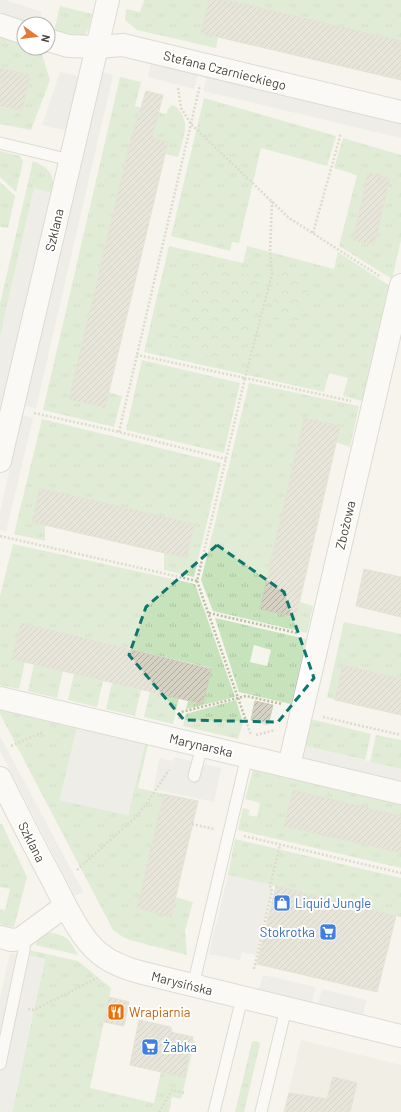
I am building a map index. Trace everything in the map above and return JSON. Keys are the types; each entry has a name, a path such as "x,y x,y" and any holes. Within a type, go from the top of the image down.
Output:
{"street":[{"name":"Szklana","path":"0,461 108,0"},
{"path":"0,25 16,30"},
{"name":"Stefana Czarnieckiego","path":"56,42 68,46 97,48 123,44 401,112"},
{"name":"Zbożowa","path":"289,766 400,287"},
{"name":"Marynarska","path":"0,698 401,793"},
{"name":"Szklana","path":"0,778 65,906"},
{"path":"10,938 65,906"},
{"name":"Marysińska","path":"65,906 86,941 108,961 124,968 401,1036"}],"lane":[{"path":"0,143 70,160"},
{"path":"194,776 202,746"},
{"path":"193,986 247,756"},
{"path":"0,1064 24,950 24,946 10,938"},
{"path":"214,1112 242,998"},
{"path":"261,1112 286,1008"}],"path":[{"path":"119,432 204,65"},
{"path":"178,88 181,108 191,124 289,218 400,287"},
{"path":"313,233 341,134"},
{"path":"247,756 252,736 197,581 245,378 272,274 270,252 272,201"},
{"path":"137,354 373,406"},
{"path":"12,408 119,432 226,459"},
{"path":"0,536 197,581"},
{"path":"209,613 319,638"},
{"path":"179,720 181,712 246,696 290,706 302,712 401,735"},
{"path":"77,870 137,816 169,770"},
{"path":"192,824 401,874"},
{"path":"254,969 272,892 270,886 280,845"},
{"path":"12,1006 34,1010 101,976"},
{"path":"159,1112 172,1090 185,1093"}],"highlighted area":[{"path":"217,545 284,592 314,678 278,722 184,720 129,655 146,607"}],"shaded area":[{"path":"0,0 5,0 42,12 41,16 16,16 16,22 0,17"},
{"path":"151,62 198,73 194,89 148,77"},
{"path":"60,72 78,76 68,123 64,130 42,125"},
{"path":"101,72 113,75 36,408 25,406"},
{"path":"207,76 401,121 401,138 203,91"},
{"path":"34,188 52,193 0,421 0,337"},
{"path":"22,415 33,418 6,532 0,530 0,512"},
{"path":"77,728 145,744 128,815 60,800"},
{"path":"0,736 83,892 75,896 0,751"},
{"path":"301,745 401,769 401,782 298,758"},
{"path":"174,757 221,768 214,802 153,789 160,758 173,761"},
{"path":"228,875 273,885 256,955 242,952 240,960 209,954"},
{"path":"10,953 45,959 12,1112 0,1112 0,999"},
{"path":"263,975 316,987 312,1002 259,989"},
{"path":"322,989 367,1000 363,1014 318,1004"},
{"path":"301,1040 401,1065 401,1112 284,1112"}],"green space":[{"path":"144,0 209,0 201,33 218,37 216,48 137,30 125,20 126,9 140,12"},
{"path":"226,0 401,0 401,41"},
{"path":"60,6 92,14 89,28 80,38 56,32 56,23"},
{"path":"0,35 16,40 16,56 42,56 50,80 31,130 0,124 0,107 22,111 30,75 0,68"},
{"path":"120,77 141,82 135,106 166,114 171,106 174,106 180,111 184,119 185,130 178,157 165,154 167,142 132,134 69,399 104,408 108,392 122,396 114,427 43,410"},
{"path":"204,98 336,136 327,166 261,148 239,243 232,242 230,251 171,236"},
{"path":"343,138 401,155 401,240 392,279 339,246 357,175 334,168","holes":["369,173 390,178 374,245 353,240"]},
{"path":"0,151 20,156 23,161 16,192 0,177"},
{"path":"33,161 43,166 50,172 53,181 52,193 34,189 0,337 0,304"},
{"path":"0,182 15,196 8,228 0,227"},
{"path":"169,246 243,263 247,246 334,269 338,252 390,286 362,401 343,396 348,378 329,373 324,392 144,352"},
{"path":"192,260 260,278 241,362 170,349"},
{"path":"280,270 311,278 299,324 269,318"},
{"path":"142,360 240,383 224,453 126,430"},
{"path":"249,383 359,406 350,447 336,442 340,426 304,418 261,609 296,617 300,602 313,606 307,633 213,611 201,580"},
{"path":"42,419 221,463 194,577 164,570 164,553 185,558 193,524 40,488 32,522 45,525 45,541 14,534"},
{"path":"13,544 195,584 235,697 186,709 188,701 203,704 211,668 21,623 12,659 25,662 19,689 0,685 0,596"},
{"path":"215,618 306,639 291,704 239,692","holes":["254,645 271,650 267,666 250,662"]},
{"path":"344,622 401,634 401,679 344,665 335,700 327,697"},
{"path":"34,664 63,671 57,698 28,691"},
{"path":"74,674 103,681 97,707 68,700"},
{"path":"112,683 141,690 135,716 106,709"},
{"path":"150,692 179,698 173,724 144,717"},
{"path":"236,700 243,723 238,739 183,726 186,714"},
{"path":"0,710 77,728 60,800 128,815 145,744 148,744 138,788 164,794 137,908 171,916 175,897 193,902 185,931 187,955 130,940 113,930 0,714"},
{"path":"307,718 371,734 365,760 301,745"},
{"path":"376,735 401,740 401,769 370,762"},
{"path":"254,766 401,800 401,868 238,830 243,808 250,810 248,815 257,817 260,803 245,799"},
{"path":"0,824 2,824 27,877 14,927 0,924 0,909 5,910 10,889 0,887"},
{"path":"235,839 401,878 401,917 228,875"},
{"path":"48,932 66,938 72,944 78,955 35,945 40,937"},
{"path":"29,950 78,961 111,988 90,1088 154,1103 171,1027 173,1033 195,1041 181,1099 172,1097 169,1112 12,1112 45,959 30,956 28,952"},
{"path":"252,1042 259,1042 260,1044 244,1112 235,1112"}],"building":[{"path":"209,0 226,0 401,41 401,80 201,33"},
{"path":"0,68 30,75 22,111 0,106"},
{"path":"146,91 163,95 152,138 168,142 105,408 69,399 132,134"},
{"path":"368,173 390,178 374,245 353,240"},
{"path":"304,418 340,426 296,617 260,609"},
{"path":"40,488 194,524 186,558 32,522"},
{"path":"364,569 401,577 401,617 356,606"},
{"path":"21,623 211,669 203,704 12,659"},
{"path":"343,665 401,679 401,715 335,700"},
{"path":"255,701 273,705 268,725 251,720"},
{"path":"293,790 401,816 401,853 284,826"},
{"path":"164,794 198,801 171,917 137,908"},
{"name":"Stokrotka","path":"276,886 396,916 377,992 257,964"},
{"name":"Wrapiarnia","path":"109,997 129,1002 124,1026 104,1022"},
{"path":"139,1020 171,1027 170,1032 193,1037 184,1077 130,1065"},
{"path":"333,1077 357,1083 350,1112 284,1112 289,1093 327,1099"}],"place":[{"name":"Liquid Jungle","path":"282,903"},
{"name":"Stokrotka","path":"328,932"},
{"name":"Wrapiarnia","path":"116,1012"},
{"name":"Żabka","path":"150,1047"}]}
